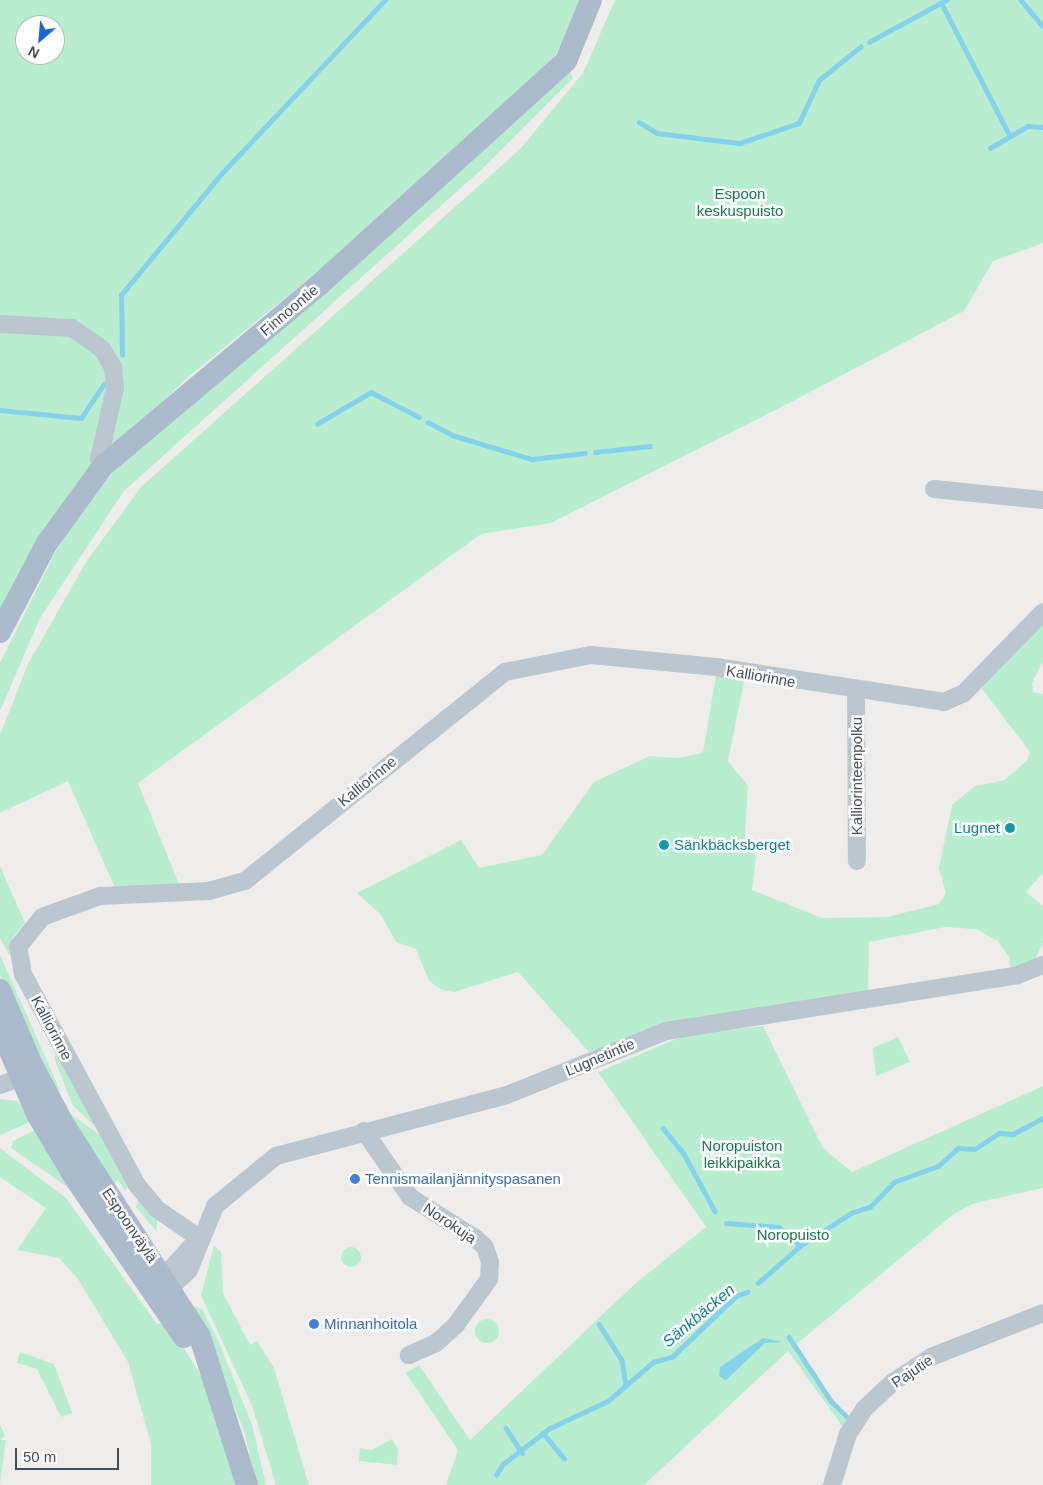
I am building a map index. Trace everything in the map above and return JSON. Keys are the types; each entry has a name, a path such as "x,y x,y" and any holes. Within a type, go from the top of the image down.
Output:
{"main road":[{"name":"Finnoontie","path":"0,632 47,543 103,466 319,285 566,61 587,20 591,0"},
{"path":"0,990 13,1072"},
{"path":"0,1028 13,1072"},
{"name":"Espoonväylä","path":"13,1072 77,1181 163,1283 219,1390 247,1485"}],"street":[{"path":"0,324 72,328 102,350 113,367 115,388 99,459 103,466"},
{"path":"934,489 1043,500"},
{"name":"Kalliorinne","path":"199,1238 157,1209 137,1185 23,974 18,947 42,917 100,896 209,891 245,881 491,678 504,672 591,655 716,667 856,692 944,702 955,699 1043,612"},
{"name":"Kalliorinteenpolku","path":"856,692 857,860"},
{"name":"Lugnetintie","path":"163,1283 196,1259 199,1238 214,1206 266,1162 364,1131 507,1094 681,1027 1018,975 1043,965"},
{"name":"Norokuja","path":"364,1131 410,1197 475,1238 485,1247 490,1262 489,1279 456,1325 436,1343 409,1355"},
{"name":"Pajutie","path":"832,1485 848,1434 864,1409 893,1382 931,1357 1043,1313"}],"green space":[{"path":"0,0 583,0 559,50 543,71 324,266 187,378 91,473 0,620"},
{"name":"Espoon keskuspuisto","path":"615,0 1043,0 1043,243 993,261 964,311 795,400 551,523 481,534 138,783 181,889 115,888 68,781 0,813 0,735 28,664 86,562 141,487 520,149 583,73"},
{"path":"570,71 573,78 483,168 124,491 40,618 0,711 0,663 65,533 92,495 132,452"},
{"path":"1043,620 1043,661 1032,683 1033,692 1043,694 1043,873 1026,892 1043,906 1043,942 1033,964 1011,973 1009,957 998,941 976,929 945,927 869,942 868,991 685,1019 589,1052 518,972 454,992 440,989 429,981 416,949 396,942 381,915 357,893 461,840 479,868 542,855 594,782 650,756 677,758 703,753 716,675 744,682 728,761 748,786 745,835 756,857 752,890 822,918 887,917 939,904 946,893 939,868 952,805 975,786 1005,780 1027,760 1030,752 980,686"},
{"path":"0,866 25,923 13,937 9,955 0,938"},
{"path":"0,955 60,1090 52,1094 0,975"},
{"name":"Noropuisto","path":"763,1026 823,1148 852,1172 1043,1086 1043,1188 975,1203 955,1213 793,1347 829,1403 847,1422 843,1427 788,1351 644,1485 446,1485 458,1450 406,1373 419,1365 470,1440 636,1283 706,1227 598,1072 683,1036"},
{"path":"898,1037 910,1062 876,1076 873,1048"},
{"path":"57,1051 96,1127 73,1106 54,1058"},
{"path":"0,1099 18,1101 32,1121 0,1135"},
{"path":"68,1112 104,1138 130,1183 125,1191 118,1180 114,1183"},
{"path":"37,1129 68,1184 66,1186 11,1148 13,1141"},
{"path":"0,1148 66,1198 157,1324 169,1324 203,1379 238,1485 151,1485 151,1444 128,1362 78,1279 59,1258 17,1250 46,1208 0,1177"},
{"path":"139,1199 157,1220 157,1232 136,1207"},
{"path":"214,1245 221,1252 223,1293 250,1345 257,1341 274,1368 309,1485 276,1485 252,1406 201,1295"},
{"path":"351,1247 358,1250 361,1257 358,1264 351,1267 344,1264 341,1257 344,1250"},
{"path":"194,1306 202,1309 218,1340 252,1425 266,1485 257,1485 244,1431"},
{"path":"487,1319 495,1323 499,1331 495,1339 487,1343 479,1339 475,1331 479,1323"},
{"path":"20,1352 54,1364 72,1413 61,1417 37,1369 17,1363"},
{"path":"0,1424 5,1436 1,1440 6,1440 0,1485"},
{"path":"392,1439 398,1449 397,1465 359,1461 360,1448 371,1450"}],"water":[{"path":"763,1338 782,1342 765,1343 726,1380 719,1376 720,1367"}],"waterway":[{"path":"122,355 121,295 222,173 385,0"},
{"path":"869,42 946,0"},
{"path":"1021,0 1043,26"},
{"path":"942,4 1010,136"},
{"path":"639,122 657,133 740,143 799,123 819,80 860,47"},
{"path":"990,148 1028,126 1043,127"},
{"path":"0,410 81,418 103,385"},
{"path":"317,424 371,392 419,417"},
{"path":"428,422 452,435 532,459 585,453"},
{"path":"595,452 650,446"},
{"name":"Sänkbäcken","path":"758,1283 800,1246 851,1213 870,1207 894,1182 938,1166 958,1148 975,1149 999,1133 1013,1134 1043,1118"},
{"path":"663,1128 684,1154 715,1211"},
{"path":"726,1223 779,1227 800,1246"},
{"name":"Sänkbäcken","path":"496,1475 503,1464 550,1428 608,1401 653,1362 672,1357 736,1296 747,1292"},
{"path":"599,1324 622,1360 626,1384"},
{"path":"789,1337 831,1401 848,1418"},
{"path":"506,1428 522,1453"},
{"path":"543,1433 564,1458"}],"place":[{"name":"Lugnet","path":"1010,828"},
{"name":"Sänkbäcksberget","path":"664,845"},
{"name":"Tennismailanjännityspasanen","path":"355,1179"},
{"name":"Minnanhoitola","path":"314,1324"}],"park label":[{"name":"Noropuiston leikkipaikka","path":"742,1154"}]}
